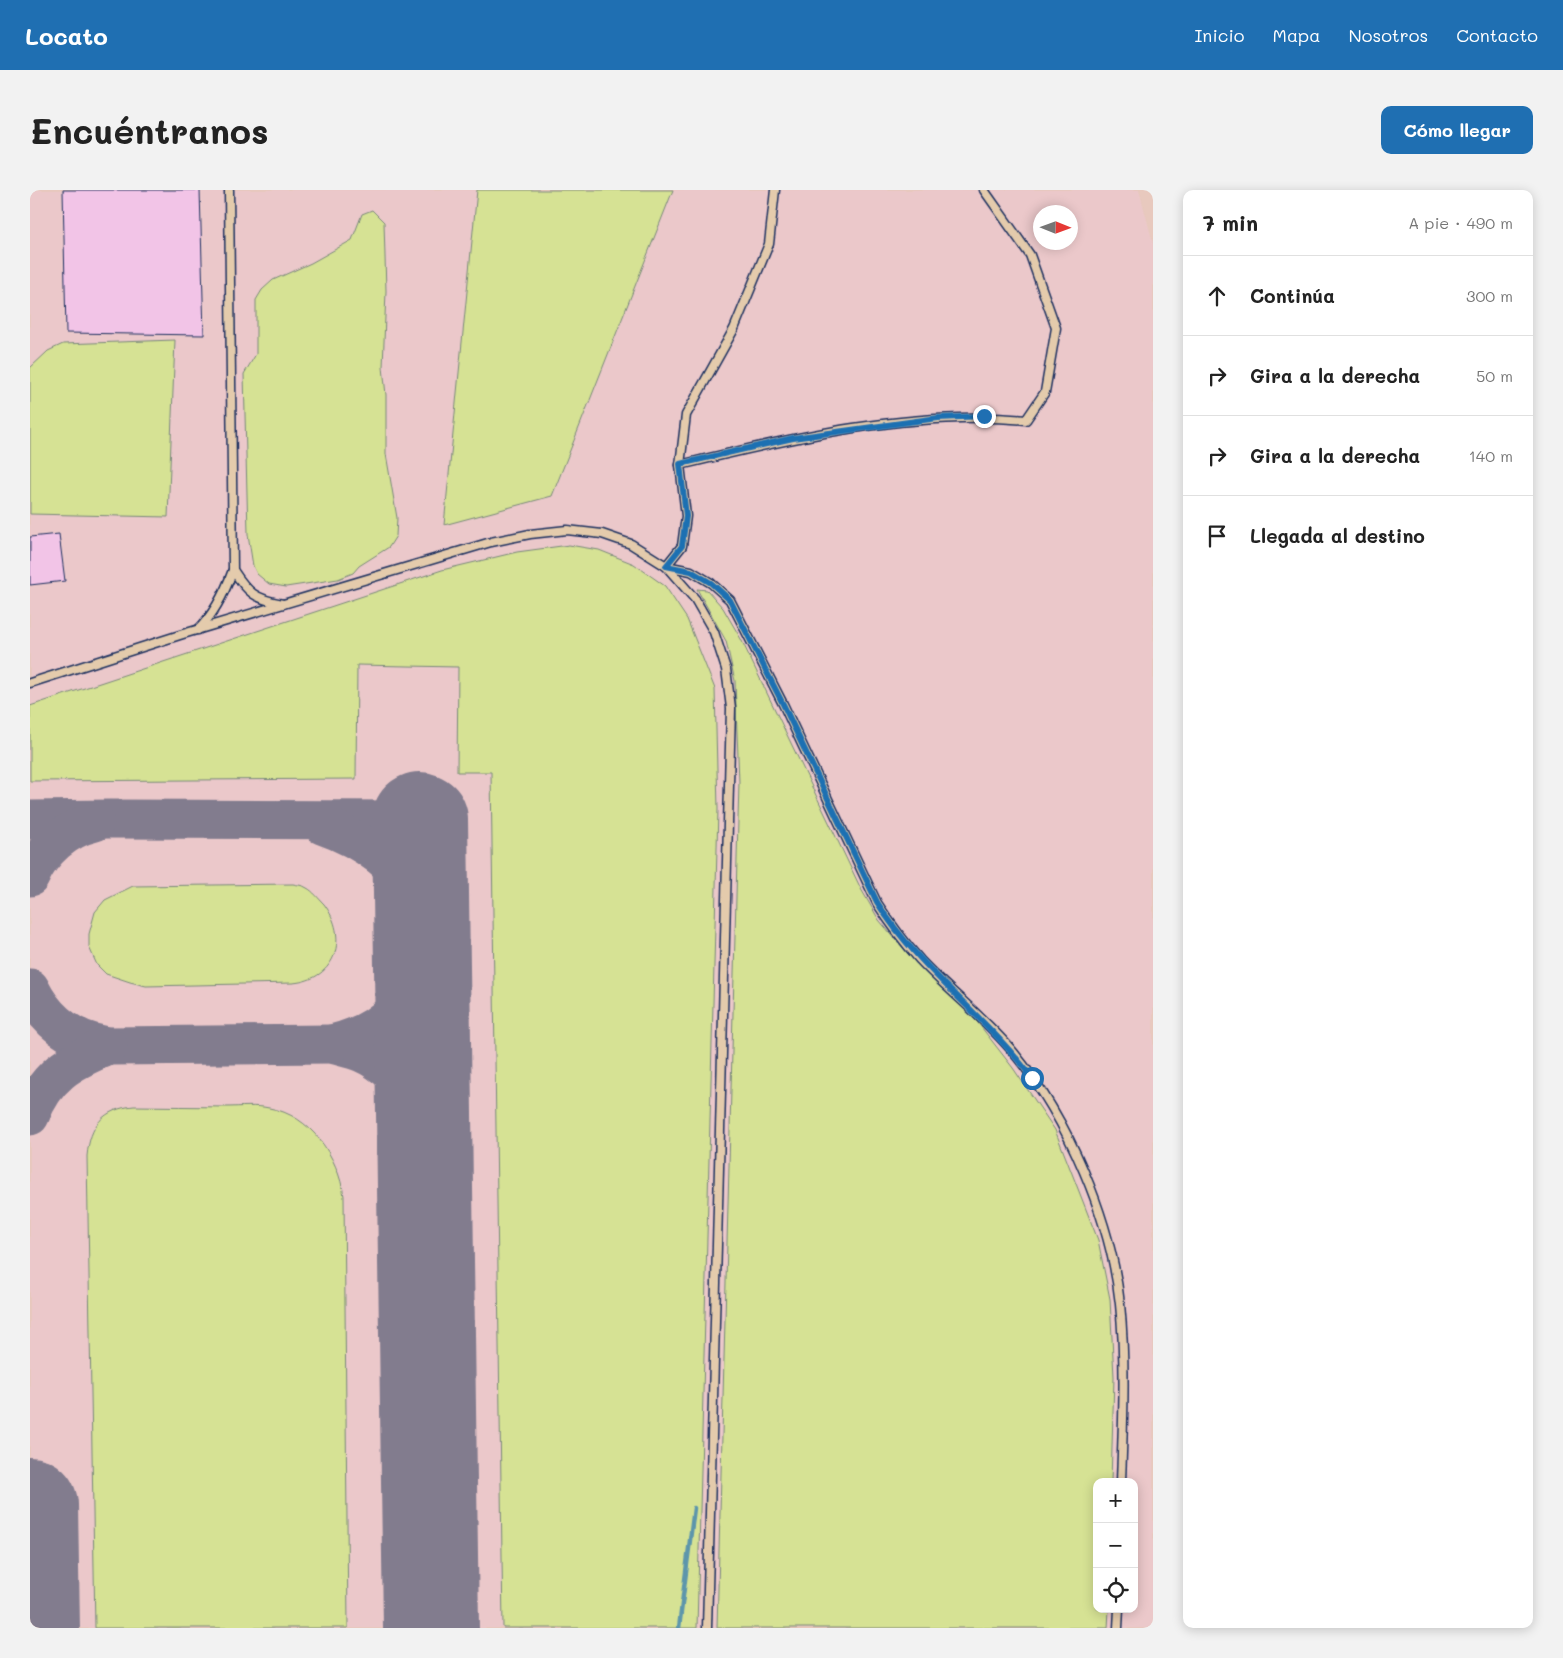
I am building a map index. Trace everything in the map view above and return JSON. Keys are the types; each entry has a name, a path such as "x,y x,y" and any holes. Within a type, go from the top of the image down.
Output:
{"lane":[{"path":"196,631 208,620 219,603 233,570 229,190"},
{"path":"666,566 682,546 686,516 680,464 686,415 734,329 769,244 775,190"},
{"path":"680,464 793,438 928,419 984,416 1026,420 1045,392 1056,328 1030,255 984,190"},
{"path":"30,683 491,542 530,534 567,530 602,534 631,544 666,566 695,599 714,632 726,669 730,708 707,1628"},
{"path":"666,566 691,571 711,583 730,600 783,704 882,910 920,960 1013,1052 1032,1078 1066,1137 1091,1189 1108,1244 1120,1303 1124,1381 1122,1478"},
{"path":"233,570 244,587 255,597 285,605"},
{"path":"1118,1628 1119,1613"}],"shaded area":[{"path":"30,190 1139,190 1153,243 1153,1628 30,1628"}],"green space":[{"path":"477,190 673,190 552,496 444,525"},
{"path":"372,210 384,222 386,291 383,367 386,395 386,454 397,518 396,536 389,547 359,566 353,573 338,579 286,587 269,584 257,574 253,566 248,534 244,374 256,354 256,300 262,290 273,280 311,263 352,240 362,214"},
{"path":"175,340 168,517 30,514 30,368 48,351 63,344"},
{"path":"569,545 599,550 634,564 665,586 687,619 715,689 718,809 697,1628 503,1628 491,772 457,772 458,667 357,665 356,779 30,781 30,706 442,570 517,552"},
{"path":"697,589 707,590 723,608 741,639 861,889 879,920 909,955 971,1014 1013,1068 1055,1130 1098,1240 1110,1299 1114,1377 1111,1478 1093,1478 1093,1613 1109,1613 1108,1628 717,1628 739,782 735,681 726,641"},
{"path":"293,884 305,887 316,895 332,917 336,930 337,942 329,965 320,974 308,980 293,983 146,986 106,974 97,965 89,947 89,934 95,912 105,900 133,886"},
{"path":"134,1106 259,1107 284,1112 298,1119 310,1129 329,1153 336,1167 344,1196 348,1628 95,1628 87,1156 91,1136 100,1121 114,1111"}],"building":[{"path":"63,190 200,190 204,335 66,333"},
{"path":"59,534 65,581 30,585 30,537"}],"waterway":[{"path":"679,1628 694,1508"}],"taxiway":[{"path":"30,820 420,820"},
{"path":"30,877 41,858 64,835 95,822"},
{"path":"322,825 353,838 379,855 402,877 421,904"},
{"path":"422,970 395,1009 386,1018 364,1033 332,1044 359,1052 380,1063 396,1077 424,1108"},
{"path":"30,988 36,1000 52,1020 62,1028 83,1039 108,1046 332,1044"},
{"path":"30,1116 36,1102 51,1080 70,1064 108,1046"}],"runway":[{"path":"420,820 431,1628"},
{"path":"30,1505 32,1628"}],"route":[{"path":"984,416 938,418 793,438 680,464 686,516 682,546 666,566 691,571 711,583 730,600 783,704 877,902 891,924 920,960 1013,1052 1032,1078"}]}
